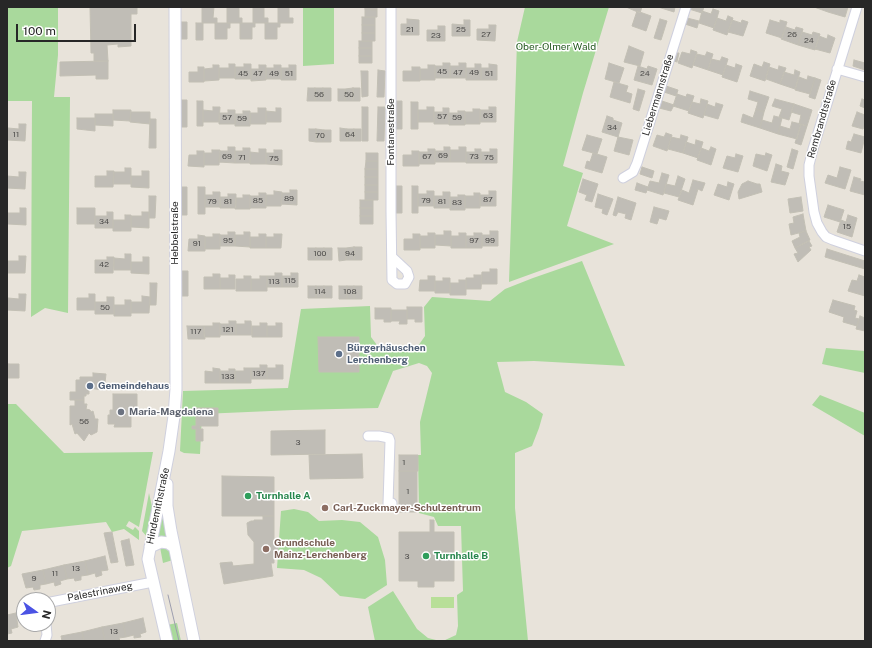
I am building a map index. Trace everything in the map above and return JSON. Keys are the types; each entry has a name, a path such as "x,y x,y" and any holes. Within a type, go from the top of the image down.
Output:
{"street":[{"name":"Hebbelstraße","path":"168,458 176,389 175,7"},
{"name":"Fontanestraße","path":"391,7 392,257"},
{"name":"Liebermannstraße","path":"623,178 633,172 637,163 686,7"},
{"name":"Rembrandtstraße","path":"857,7 813,149 809,170 809,184 817,223 824,235 833,240 865,251"},
{"path":"837,69 865,77"},
{"path":"368,436 389,438 388,504 392,504"},
{"name":"Hindemithstraße","path":"168,458 167,506 194,641"},
{"name":"Hindemithstraße","path":"167,641 148,559 168,458"},
{"path":"150,547 161,542 168,543 174,547"},
{"name":"Palestrinaweg","path":"56,601 153,582"}],"green space":[{"path":"7,7 58,7 58,55 54,97 70,97 68,313 45,308 31,317 32,101 7,101"},
{"path":"303,7 334,7 334,64 303,66"},
{"name":"Ober-Olmer Wald","path":"525,7 609,7 563,166 583,173 567,226 614,244 509,282 517,42"},
{"path":"582,261 625,366 534,361 497,362 505,392 526,402 543,414 532,446 515,453 515,508 528,641 443,641 456,635 458,626 457,595 463,591 461,526 438,526 434,517 419,513 418,455 421,455 420,422 432,373 427,366 419,363 393,371 378,408 202,414 200,454 184,453 180,451 183,391 288,388 301,309 370,306 371,337 377,345 418,346 425,336 424,307 432,297 490,301 505,289"},
{"path":"826,348 865,351 865,373 822,364"},
{"path":"820,395 865,413 865,436 812,405"},
{"path":"7,404 16,404 64,453 153,452 139,527 129,521 126,526 133,530 135,527 139,531 139,540 124,529 112,532 106,522 22,531 11,566 7,568"},
{"path":"149,493 153,511 148,538 142,531"},
{"path":"162,505 168,538 158,538 157,532"},
{"path":"294,509 308,512 319,521 342,520 360,522 378,537 385,560 387,585 365,599 340,596 321,578 304,570 277,568 281,511"},
{"path":"160,547 169,549 173,560 163,563"},
{"path":"393,591 417,629 428,638 440,641 375,641 368,607"},
{"path":"431,597 454,597 454,608 431,608"},
{"path":"177,623 181,641 171,641 167,625"}],"building":[{"path":"90,7 137,7 137,14 131,14 131,46 118,47 118,44 107,45 108,61 94,61 94,53 91,53"},
{"path":"202,7 214,7 213,18 217,18 217,23 202,23"},
{"path":"227,7 239,7 239,18 242,18 242,23 227,23"},
{"path":"253,7 264,7 264,18 268,18 268,23 253,23"},
{"path":"278,7 289,7 289,18 293,18 293,23 278,23"},
{"path":"365,7 377,7 377,10 365,9"},
{"path":"626,7 642,7 640,13"},
{"path":"658,7 675,7 674,12"},
{"path":"690,7 704,7 702,13 689,9"},
{"path":"814,7 830,7 828,12"},
{"path":"830,7 848,7 845,17 828,12"},
{"path":"365,9 377,10 377,17 365,17"},
{"path":"713,9 719,11 714,28 699,23 702,11 711,14"},
{"path":"637,11 651,16 646,31 632,26"},
{"path":"728,16 733,18 727,35 713,30 717,18 726,21"},
{"path":"362,17 375,17 375,25 362,25"},
{"path":"687,18 699,21 697,28 685,24"},
{"path":"407,19 419,20 419,35 401,35 401,24 407,24"},
{"path":"660,19 667,21 661,40 654,38"},
{"path":"464,20 470,20 470,36 452,36 452,24 464,25"},
{"path":"732,20 741,23 742,20 748,22 743,36 728,32"},
{"path":"770,20 780,23 780,20 787,22 782,38 766,33"},
{"path":"181,22 187,22 187,39 181,39"},
{"path":"196,23 203,23 203,40 196,40"},
{"path":"215,23 230,23 230,28 227,28 227,39 215,39"},
{"path":"240,23 255,23 255,27 252,27 252,39 240,39"},
{"path":"265,23 280,23 280,27 277,27 277,39 265,39"},
{"path":"362,25 375,25 375,33 362,33"},
{"path":"489,25 496,25 495,41 477,40 477,29 489,29"},
{"path":"438,26 445,26 445,41 427,41 427,30 438,30"},
{"path":"786,27 795,30 796,27 803,29 798,45 781,39"},
{"path":"802,32 812,35 813,32 820,34 815,50 798,45"},
{"path":"362,33 375,33 375,41 362,41"},
{"path":"828,35 835,38 830,53 815,49 819,36 827,39"},
{"path":"359,41 372,41 372,48 359,48"},
{"path":"629,46 644,52 640,66 624,62"},
{"path":"359,48 372,48 372,56 359,56"},
{"path":"691,50 697,52 692,68 678,63 682,52 690,54"},
{"path":"707,52 713,54 708,70 693,65 697,54 705,56"},
{"path":"676,53 679,53 677,62 674,61"},
{"path":"359,56 372,56 372,63 359,63"},
{"path":"722,57 728,59 723,75 708,70 711,59 720,61"},
{"path":"854,60 865,63 865,70 853,66"},
{"path":"108,61 108,79 96,79 96,75 60,76 60,62"},
{"path":"764,62 770,64 765,81 750,76 754,64 762,67"},
{"path":"443,63 450,63 450,78 435,78 435,66 443,66"},
{"path":"459,63 466,63 466,78 450,78 450,66 459,66"},
{"path":"609,63 624,68 619,83 605,79"},
{"path":"229,64 235,64 235,78 219,78 219,68 229,68"},
{"path":"244,64 251,64 251,79 235,79 235,67 244,67"},
{"path":"475,64 481,64 481,80 466,80 466,68 475,68"},
{"path":"489,64 497,65 497,80 481,80 481,68 489,68"},
{"path":"736,64 742,66 737,82 722,77 726,65 735,68"},
{"path":"213,65 219,65 219,80 204,81 204,69 213,68"},
{"path":"259,65 266,65 266,80 251,81 251,69 259,69"},
{"path":"274,65 281,65 281,79 266,79 266,68 274,68"},
{"path":"289,65 296,65 296,80 281,80 281,68 289,68"},
{"path":"428,65 435,65 435,80 420,80 420,69 428,69"},
{"path":"638,66 647,69 648,66 657,69 652,85 634,80"},
{"path":"779,66 786,68 780,84 766,79 769,67 778,70"},
{"path":"198,67 204,67 204,82 189,82 189,72 198,72"},
{"path":"412,67 420,67 420,81 403,81 403,71 412,71"},
{"path":"378,70 385,71 384,97 377,97"},
{"path":"795,70 800,72 795,89 780,84 784,72 794,75"},
{"path":"361,71 368,71 368,96 362,97"},
{"path":"808,76 815,78 810,94 795,90 799,77 807,80"},
{"path":"815,78 821,80 815,99 809,97"},
{"path":"614,82 628,86 626,92 632,94 630,103 610,97"},
{"path":"666,86 678,90 676,96 664,92"},
{"path":"308,88 315,88 315,101 307,101"},
{"path":"315,88 323,88 323,101 315,101"},
{"path":"323,88 331,88 331,101 323,101"},
{"path":"353,88 360,88 360,101 353,101"},
{"path":"353,88 353,101 345,101 345,89"},
{"path":"338,89 345,89 345,101 338,101"},
{"path":"638,89 645,91 639,111 633,109"},
{"path":"750,91 769,97 764,112 756,109 758,102 748,99"},
{"path":"677,94 686,97 687,94 694,96 689,111 673,106"},
{"path":"701,99 708,101 703,118 688,113 692,102 700,104"},
{"path":"775,99 794,104 789,120 779,117 782,109 772,106"},
{"path":"862,99 865,100 865,108 860,106"},
{"path":"181,100 187,100 187,127 181,127"},
{"path":"197,101 203,101 203,126 197,126"},
{"path":"395,101 402,101 402,129 395,129"},
{"path":"662,101 674,105 671,111 659,108"},
{"path":"411,102 418,102 418,129 411,129"},
{"path":"716,103 723,105 718,119 704,115 707,104 715,107"},
{"path":"794,104 812,110 807,126 799,124 801,115 791,112"},
{"path":"213,107 220,107 219,122 203,122 203,110 213,111"},
{"path":"362,107 368,107 368,141 362,141"},
{"path":"378,107 385,107 384,141 377,141"},
{"path":"427,107 434,107 434,122 418,122 418,110 427,110"},
{"path":"489,107 496,107 496,122 480,122 480,110 489,110"},
{"path":"258,108 266,108 266,124 250,124 250,113 258,113"},
{"path":"276,108 281,108 281,122 266,122 266,111 276,112"},
{"path":"443,108 449,108 449,124 434,124 434,112 443,112"},
{"path":"473,109 480,109 480,124 465,124 465,112 473,112"},
{"path":"756,109 764,112 760,128 741,122 743,114 753,118"},
{"path":"113,110 131,110 130,121 113,120"},
{"path":"228,110 235,110 235,124 219,124 219,113 228,113"},
{"path":"243,111 250,111 250,126 235,126 235,114 243,114"},
{"path":"458,111 465,111 465,125 449,125 449,113 458,113"},
{"path":"131,112 150,112 150,124 130,122"},
{"path":"857,112 865,115 865,125 863,129 852,126"},
{"path":"95,114 113,114 113,126 95,125"},
{"path":"607,116 622,123 618,137 602,132"},
{"path":"774,116 782,118 778,134 760,128 762,120 772,123"},
{"path":"77,118 95,118 95,131 77,129"},
{"path":"150,119 156,119 156,148 149,148"},
{"path":"792,122 801,124 797,139 778,134 780,126 790,129"},
{"path":"19,124 26,124 25,141 7,140 8,128 19,129"},
{"path":"801,124 807,126 801,145 795,143"},
{"path":"340,128 347,129 347,141 340,141"},
{"path":"309,129 316,129 316,142 309,141"},
{"path":"316,129 324,130 323,142 316,142"},
{"path":"347,129 354,129 354,141 347,141"},
{"path":"354,129 361,129 361,141 354,141"},
{"path":"324,130 331,130 331,142 323,142"},
{"path":"666,133 672,135 667,151 653,146 657,135 664,137"},
{"path":"854,134 865,137 861,153 846,149 848,141 851,142"},
{"path":"587,135 602,139 597,154 582,150"},
{"path":"681,135 688,137 683,153 668,149 671,137 680,139"},
{"path":"618,137 633,140 629,155 614,151"},
{"path":"696,140 703,142 698,158 683,153 686,142 695,145"},
{"path":"228,147 235,147 235,163 219,162 220,151 228,151"},
{"path":"444,147 450,147 450,162 435,162 435,151 444,151"},
{"path":"459,147 466,147 466,162 450,162 450,150 459,150"},
{"path":"711,147 716,149 711,165 697,160 701,148 709,151"},
{"path":"243,148 250,148 250,163 235,163 235,151 243,151"},
{"path":"259,149 266,149 266,164 250,164 250,152 259,153"},
{"path":"428,149 435,149 435,164 419,164 419,152 428,152"},
{"path":"475,149 481,149 481,163 466,163 466,152 475,152"},
{"path":"490,149 497,149 497,163 481,163 481,152 490,152"},
{"path":"792,149 798,151 793,169 787,167"},
{"path":"212,150 220,150 219,165 204,165 204,153 212,153"},
{"path":"274,150 282,150 282,165 266,164 266,153 274,153"},
{"path":"197,151 204,151 204,167 188,166 189,155 197,155"},
{"path":"412,151 419,151 419,166 403,166 403,155 412,155"},
{"path":"366,153 378,153 378,161 366,161"},
{"path":"593,153 607,157 602,173 585,168 587,161 590,162"},
{"path":"766,153 772,155 767,171 753,166 756,154 765,156"},
{"path":"736,154 743,156 738,172 723,168 727,156 735,158"},
{"path":"366,161 378,161 378,169 365,169"},
{"path":"776,164 782,166 781,171 789,173 785,185 771,182"},
{"path":"642,167 654,171 652,178 640,174"},
{"path":"840,167 851,170 845,189 825,183 828,175 837,178"},
{"path":"125,168 131,168 131,184 113,184 114,172 125,172"},
{"path":"365,169 378,169 378,177 365,177"},
{"path":"107,171 114,171 113,187 95,187 95,176 107,176"},
{"path":"142,171 149,171 149,188 131,187 131,176 142,176"},
{"path":"19,172 26,172 25,189 7,188 7,176 19,177"},
{"path":"662,173 669,175 663,195 647,190 650,181 659,183"},
{"path":"678,176 685,179 679,197 664,193 666,184 675,186"},
{"path":"365,177 378,177 378,185 365,185"},
{"path":"854,177 865,182 865,195 850,191"},
{"path":"583,179 598,184 592,202 585,200 587,195 579,192"},
{"path":"693,180 705,183 702,191 698,189 693,205 678,200 682,190 689,193"},
{"path":"748,181 760,184 762,192 739,199 738,192 742,184"},
{"path":"728,182 734,184 729,200 714,195 718,184 727,187"},
{"path":"637,183 648,187 646,193 635,190"},
{"path":"365,185 378,185 378,192 365,192"},
{"path":"396,186 402,186 402,213 395,213"},
{"path":"412,186 418,186 418,213 412,213"},
{"path":"181,187 187,187 187,215 181,215"},
{"path":"198,187 205,187 205,214 198,214"},
{"path":"290,190 297,190 297,205 281,204 282,193 290,193"},
{"path":"274,191 282,192 281,206 266,206 266,195 274,195"},
{"path":"427,191 434,191 434,206 418,206 418,194 427,194"},
{"path":"489,191 496,191 496,206 480,206 480,195 489,195"},
{"path":"213,192 220,192 220,207 205,207 205,195 213,195"},
{"path":"365,192 378,192 378,200 365,200"},
{"path":"443,192 450,192 450,208 434,208 434,196 443,196"},
{"path":"259,193 266,193 266,208 250,208 250,196 259,196"},
{"path":"474,193 480,193 480,208 465,208 465,196 474,196"},
{"path":"228,194 236,194 236,208 220,208 220,197 228,197"},
{"path":"598,194 613,199 607,215 602,213 603,209 595,207"},
{"path":"243,195 250,195 250,209 235,209 236,198 243,198"},
{"path":"458,195 465,195 465,210 450,210 450,197 458,197"},
{"path":"149,196 156,196 155,218 149,218"},
{"path":"618,197 636,203 631,220 625,218 626,214 618,212 616,216 613,215"},
{"path":"801,197 803,211 790,213 788,199"},
{"path":"360,200 373,200 373,208 360,208"},
{"path":"828,205 844,210 840,222 824,217"},
{"path":"654,207 669,211 666,220 659,218 657,224 650,222"},
{"path":"20,208 26,208 26,225 8,224 8,213 20,213"},
{"path":"77,208 95,208 95,224 77,224"},
{"path":"360,208 373,208 373,216 360,216"},
{"path":"107,212 113,212 113,228 95,228 95,216 107,216"},
{"path":"142,212 149,212 149,228 131,227 131,216 142,216"},
{"path":"803,214 806,231 791,235 789,224 794,223 793,217"},
{"path":"125,215 131,215 131,231 113,231 113,220 125,220"},
{"path":"848,215 857,218 852,237 837,232 841,220 846,222"},
{"path":"360,216 373,216 373,224 360,224"},
{"path":"444,231 451,231 451,246 435,245 435,235 444,235"},
{"path":"490,231 498,231 498,246 482,246 482,235 490,235"},
{"path":"806,231 810,240 795,248 792,241 800,237 799,233"},
{"path":"228,232 235,232 235,246 220,246 220,235 228,235"},
{"path":"244,232 250,232 250,247 235,246 235,235 244,235"},
{"path":"428,233 435,233 435,248 420,248 420,236 428,236"},
{"path":"459,233 466,233 466,248 451,248 451,236 459,236"},
{"path":"474,233 482,233 482,248 466,248 466,236 474,236"},
{"path":"213,234 220,234 220,249 205,249 205,237 213,237"},
{"path":"259,234 266,234 266,248 250,248 250,237 259,237"},
{"path":"274,234 282,234 281,248 266,248 266,237 274,237"},
{"path":"413,234 420,234 420,250 404,250 404,239 413,239"},
{"path":"198,235 205,236 205,251 188,251 189,239 198,239"},
{"path":"809,241 812,246 809,247 811,250 798,262 794,254 798,253 795,248"},
{"path":"354,247 362,247 362,260 354,260"},
{"path":"354,247 354,260 346,260 346,248"},
{"path":"308,248 316,248 316,260 308,260"},
{"path":"316,248 324,248 324,260 316,260"},
{"path":"324,248 332,248 332,260 324,260"},
{"path":"338,248 346,248 346,260 339,261"},
{"path":"827,249 865,261 865,269 825,257"},
{"path":"125,254 131,254 131,270 114,270 114,258 125,259"},
{"path":"19,256 26,256 25,273 8,273 8,261 19,261"},
{"path":"107,257 114,257 113,273 95,273 95,260 107,260"},
{"path":"143,257 149,257 149,274 131,273 131,262 143,262"},
{"path":"490,269 497,269 497,284 481,284 482,272 490,272"},
{"path":"181,271 188,271 188,296 181,296"},
{"path":"275,273 282,273 282,287 267,287 267,276 275,276"},
{"path":"291,273 298,273 298,287 282,287 282,276 291,276"},
{"path":"213,274 220,274 220,289 204,289 204,277 213,277"},
{"path":"229,275 235,275 235,289 220,289 220,278 229,278"},
{"path":"474,275 482,275 481,289 466,289 466,278 474,278"},
{"path":"859,275 865,277 865,296 848,291 852,280 857,281"},
{"path":"244,276 251,276 251,291 236,291 236,279 244,279"},
{"path":"260,276 267,276 267,291 251,291 251,279 260,279"},
{"path":"428,276 435,276 435,291 419,291 420,280 428,280"},
{"path":"443,278 450,278 450,293 435,293 435,281 443,281"},
{"path":"459,280 466,280 466,295 450,295 450,283 459,283"},
{"path":"150,283 157,283 156,305 150,305"},
{"path":"308,286 316,286 316,298 308,298"},
{"path":"316,286 324,286 324,298 316,298"},
{"path":"324,286 332,286 332,298 324,298"},
{"path":"339,286 347,286 347,299 339,299"},
{"path":"347,286 354,286 354,299 347,299"},
{"path":"354,286 362,286 362,299 354,299"},
{"path":"19,294 26,294 25,311 7,310 8,298 19,299"},
{"path":"89,294 95,294 95,310 77,310 77,298 89,298"},
{"path":"142,296 150,297 149,313 131,313 131,302 142,302"},
{"path":"107,297 114,297 114,314 95,314 95,302 107,302"},
{"path":"125,300 131,300 131,316 114,316 114,305 125,305"},
{"path":"833,300 855,306 854,310 857,311 855,318 859,319 857,326 843,322 844,317 829,312"},
{"path":"407,307 422,307 422,322 415,322 415,319 407,319"},
{"path":"375,308 391,308 391,322 384,322 384,319 375,319"},
{"path":"391,310 407,310 407,324 399,324 400,321 391,321"},
{"path":"860,316 865,318 865,331 856,329"},
{"path":"229,321 236,321 236,335 220,335 220,324 229,324"},
{"path":"245,321 251,321 252,335 236,335 236,324 245,324"},
{"path":"213,323 220,323 220,337 204,337 204,326 213,326"},
{"path":"260,323 267,323 267,337 252,337 252,326 260,326"},
{"path":"276,323 282,323 282,337 267,337 267,326 276,326"},
{"path":"187,326 204,326 205,339 188,339"},
{"name":"Bürgerhäuschen Lerchenberg","path":"318,337 359,337 359,372 319,372"},
{"path":"7,364 9,364 9,378 7,378"},
{"path":"9,364 19,364 19,378 9,378"},
{"path":"260,365 267,365 267,379 251,379 251,368 260,368"},
{"path":"276,365 283,365 283,379 267,379 267,368 276,368"},
{"path":"213,368 220,369 220,383 205,383 205,371 213,372"},
{"path":"244,368 251,368 251,383 235,383 235,371 244,371"},
{"path":"229,369 235,369 235,383 220,383 220,371 229,371"},
{"name":"Gemeindehaus","path":"93,373 106,374 103,390 89,388 89,394 84,396 84,400 70,400 70,392 76,392 76,380 80,380 80,377 93,377"},
{"name":"Maria-Magdalena","path":"113,394 137,394 137,408 131,408 131,427 114,427 115,424 108,424 108,415 110,415 110,410 113,410"},
{"path":"75,400 84,400 84,404 87,404 86,409 90,410 91,412 93,411 95,419 98,419 97,432 91,435 89,433 84,441 77,433 75,434 72,424 70,425 70,406 75,406"},
{"path":"196,408 218,408 218,426 200,426 200,429 203,429 203,441 196,441 196,429 192,429 192,426 196,426"},
{"path":"325,430 325,454 271,455 271,431"},
{"path":"362,454 363,478 310,479 309,455"},
{"path":"399,455 418,455 418,471 399,471"},
{"path":"399,471 417,471 417,512 399,512"},
{"name":"Turnhalle A","path":"222,476 274,477 274,516 222,516"},
{"name":"Grundschule Mainz-Lerchenberg","path":"263,516 274,516 274,543 278,543 278,555 274,554 274,563 271,563 273,576 224,584 220,563 232,562 233,566 254,564 254,542 248,535 247,523 254,520 263,520"},
{"name":"Turnhalle B","path":"430,520 434,520 434,532 454,532 454,581 434,581 434,587 418,587 418,581 399,581 399,532 430,532"},
{"path":"112,532 118,562 111,563 104,533"},
{"path":"129,539 134,565 126,566 121,541"},
{"path":"105,556 108,570 101,571 102,575 96,577 95,573 88,575 85,561"},
{"path":"85,561 88,575 81,576 81,580 75,581 74,578 67,579 64,565"},
{"path":"64,565 67,579 60,581 61,584 55,586 54,582 46,584 43,570"},
{"path":"43,570 46,584 40,585 40,589 34,590 33,587 26,588 22,574"},
{"path":"16,613 16,628 11,629 12,633 7,634 7,615"},
{"path":"143,618 146,632 140,634 141,637 134,638 134,635 126,637 123,623"},
{"path":"123,623 126,637 119,638 120,641 105,641 102,627"},
{"path":"102,627 105,641 84,641 82,632"},
{"path":"82,632 84,641 62,641 61,636"}],"tram line":[{"path":"168,595 179,641"}],"place":[{"name":"Bürgerhäuschen Lerchenberg","path":"339,354"},
{"name":"Gemeindehaus","path":"90,386"},
{"name":"Maria-Magdalena","path":"121,412"},
{"name":"Turnhalle A","path":"248,496"},
{"name":"Carl-Zuckmayer-Schulzentrum","path":"325,508"},
{"name":"Grundschule Mainz-Lerchenberg","path":"266,549"},
{"name":"Turnhalle B","path":"426,556"}]}
